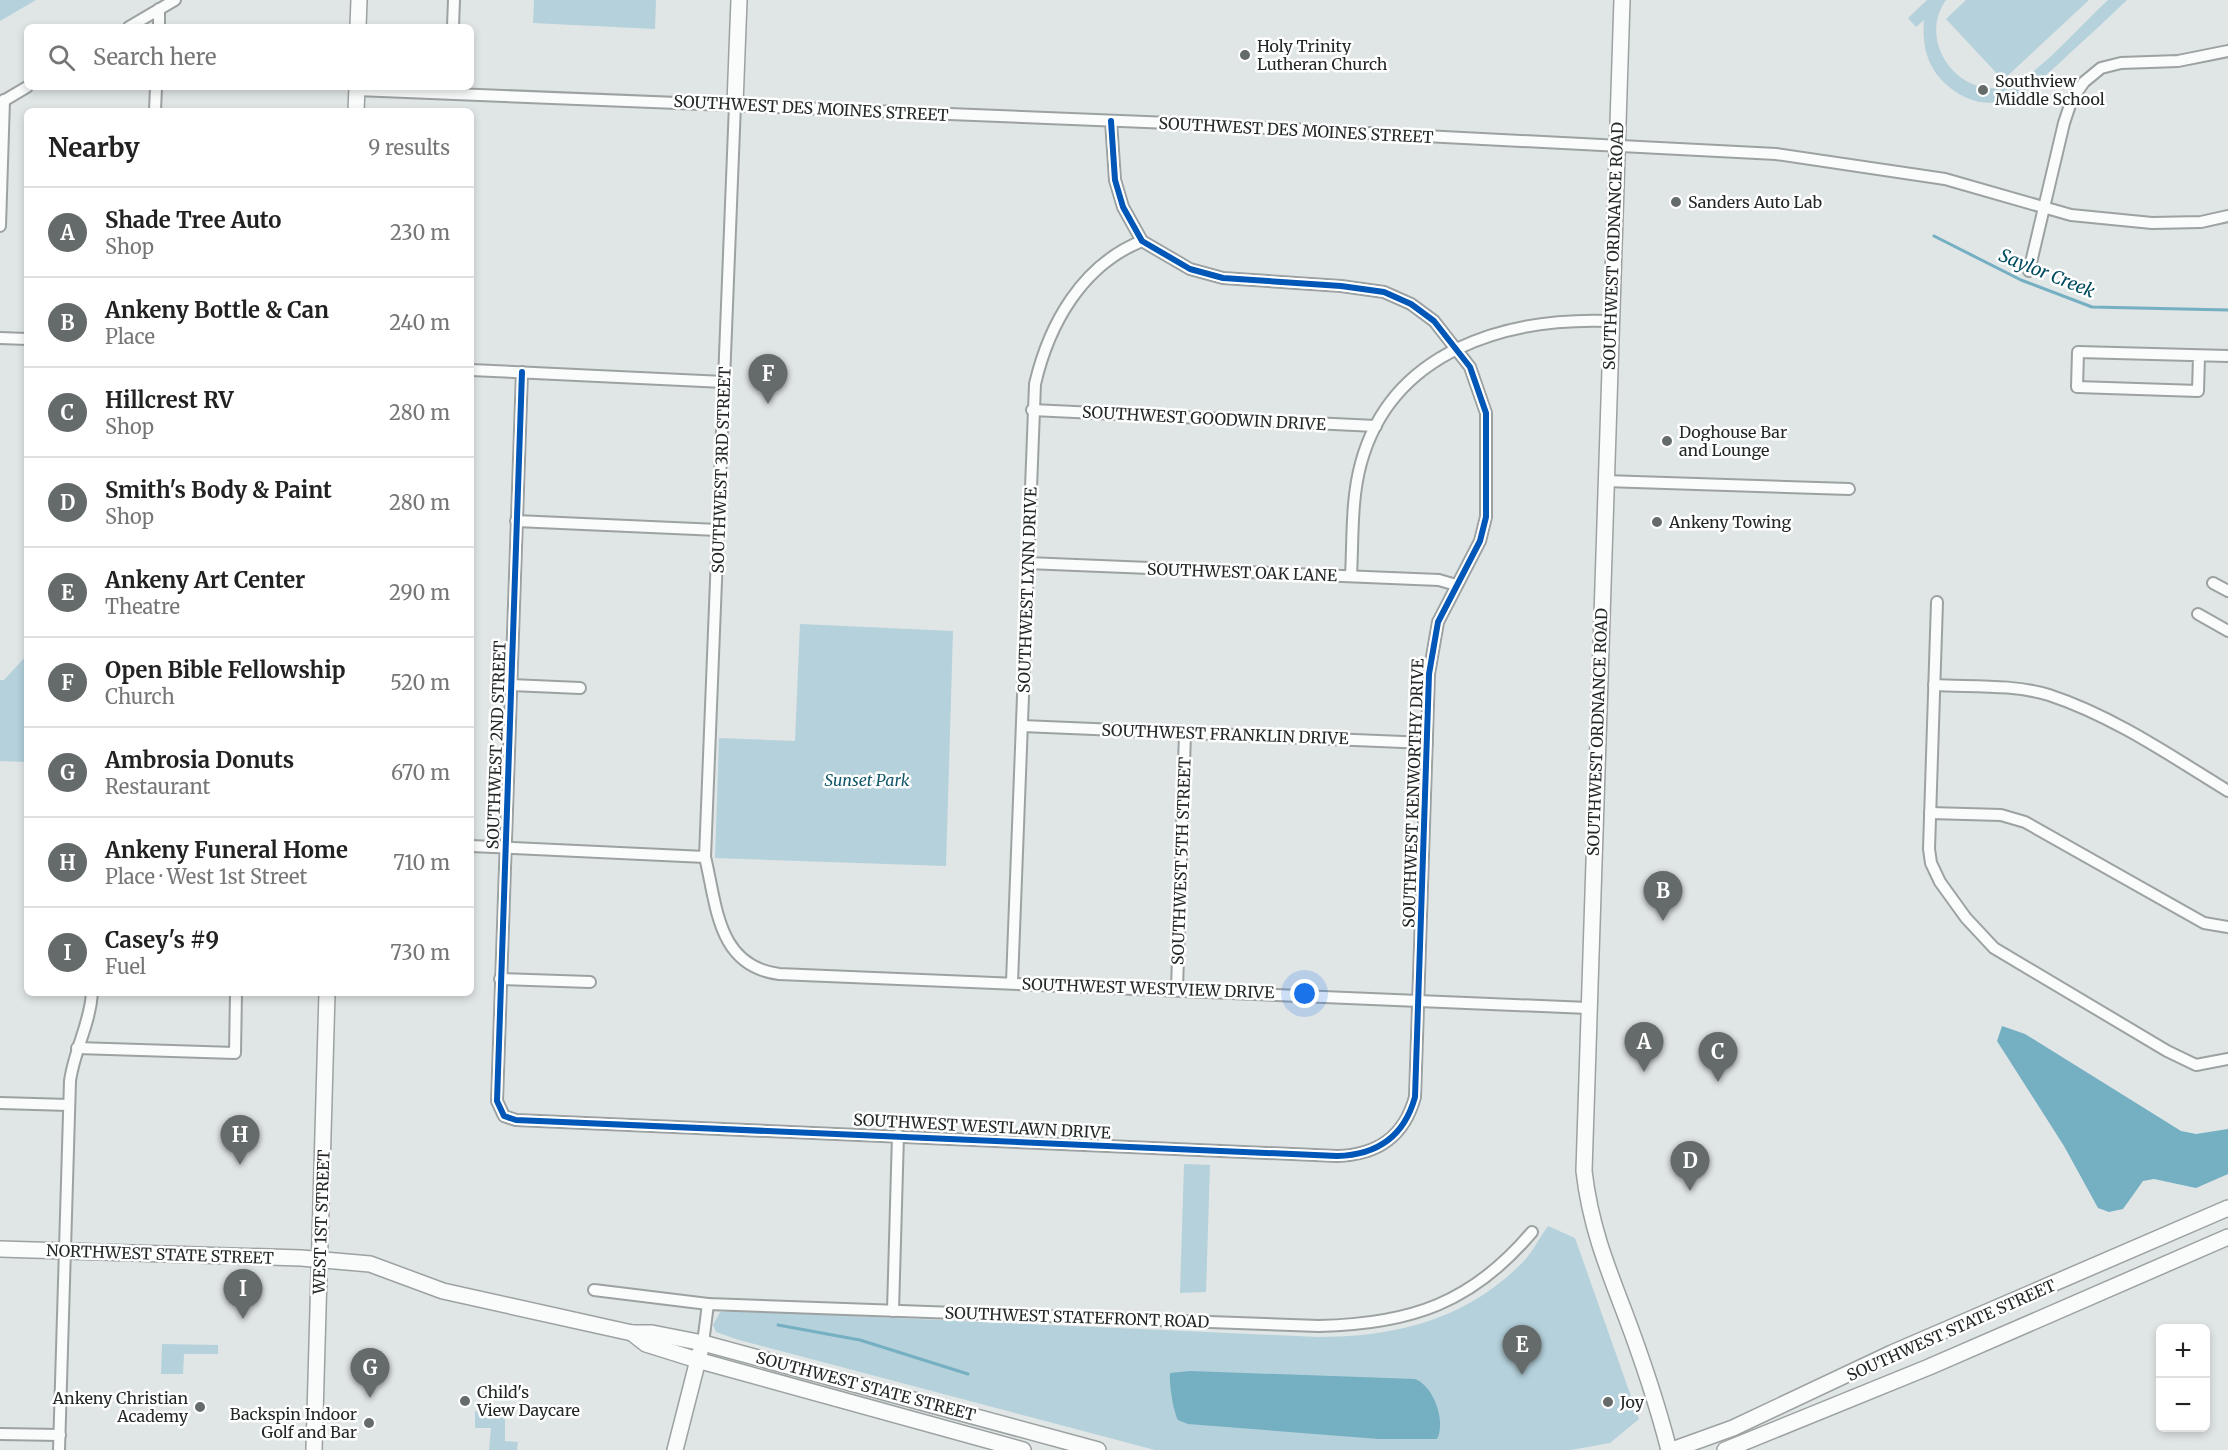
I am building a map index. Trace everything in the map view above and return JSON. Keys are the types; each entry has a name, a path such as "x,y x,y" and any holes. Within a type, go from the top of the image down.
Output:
{"main road":[{"path":"358,24 359,0"},
{"name":"SOUTHWEST 3RD STREET","path":"735,104 739,0"},
{"name":"SOUTHWEST ORDNANCE ROAD","path":"1622,0 1583,1141 1587,1198 1601,1254 1636,1345 1671,1450"},
{"path":"356,108 357,90"},
{"name":"WEST 1ST STREET","path":"314,1450 327,996"},
{"name":"SOUTHWEST STATE STREET","path":"1671,1450 1733,1428 1892,1353 2228,1208"},
{"name":"SOUTHWEST STATE STREET","path":"1725,1450 1929,1367 2228,1237"},
{"name":"NORTHWEST STATE STREET","path":"0,1249 319,1259"},
{"name":"SOUTHWEST STATE STREET","path":"319,1259 370,1264 443,1291 632,1333 652,1333 703,1343 1098,1450"},
{"name":"SOUTHWEST STATE STREET","path":"632,1333 646,1344 697,1360 1023,1450"},
{"path":"675,1450 703,1343"}],"street":[{"path":"134,24 175,0"},
{"path":"453,24 454,0"},
{"path":"159,9 159,24"},
{"path":"2030,271 2072,99 2084,82 2101,68 2121,63 2178,61 2228,51"},
{"path":"0,226 2,102 24,89"},
{"path":"155,108 156,90"},
{"name":"SOUTHWEST DES MOINES STREET","path":"451,90 1776,154 1880,167 1945,179 2071,215 2152,223 2201,222 2228,216"},
{"name":"SOUTHWEST 3RD STREET","path":"725,938 705,857 735,104"},
{"path":"1111,121 1115,180 1123,207 1142,241"},
{"name":"SOUTHWEST KENWORTHY DRIVE","path":"1142,241 1190,269 1223,278 1341,285 1384,292 1411,304 1434,321 1458,349 1470,367 1480,390 1486,413 1486,517 1480,541 1441,614 1433,644 1427,742 1416,1082"},
{"name":"SOUTHWEST LYNN DRIVE","path":"1012,982 1032,410 1040,361 1057,318 1092,275 1127,247 1142,241"},
{"path":"1352,576 1357,478 1376,426 1412,379 1426,367 1495,332 1518,326 1576,320 1611,321"},
{"path":"0,338 24,339"},
{"path":"2199,356 2198,392 2077,387 2078,352 2228,356"},
{"path":"474,370 724,382"},
{"name":"SOUTHWEST 2ND STREET","path":"504,1116 497,1101 522,372"},
{"name":"SOUTHWEST GOODWIN DRIVE","path":"1032,410 1376,426"},
{"path":"1605,481 1849,489"},
{"path":"516,521 718,530"},
{"name":"SOUTHWEST OAK LANE","path":"1027,563 1439,580 1456,585"},
{"path":"2212,583 2228,591"},
{"path":"1937,602 1929,849 1935,872 1966,918 1994,948 2167,1051 2196,1065 2228,1059"},
{"path":"2198,614 2228,631"},
{"path":"511,685 580,688"},
{"path":"1934,685 2009,688 2047,694 2101,715 2228,791"},
{"name":"SOUTHWEST FRANKLIN DRIVE","path":"1022,726 1427,742"},
{"name":"SOUTHWEST 5TH STREET","path":"1177,989 1185,733"},
{"path":"1930,813 2001,815 2025,822 2204,923 2228,927"},
{"path":"474,846 705,857"},
{"name":"SOUTHWEST WESTVIEW DRIVE","path":"725,938 739,958 755,968 779,974 1588,1008"},
{"path":"500,979 590,982"},
{"path":"59,1450 70,1081 77,1048 88,1022 92,996"},
{"path":"77,1048 235,1053 236,996"},
{"name":"SOUTHWEST WESTLAWN DRIVE","path":"504,1116 516,1120 1356,1156 1384,1145 1400,1130 1411,1111 1416,1082"},
{"path":"0,1103 69,1105"},
{"path":"893,1311 898,1135"},
{"name":"SOUTHWEST STATEFRONT ROAD","path":"594,1290 708,1304 1319,1326 1365,1324 1408,1317 1453,1300 1500,1267 1532,1232"},
{"path":"703,1343 708,1304"},
{"path":"0,1434 60,1435"}],"green space":[{"path":"0,0 36,0 0,21"},
{"path":"534,0 656,0 655,29 533,23"},
{"path":"1927,0 1946,0 1938,17 1936,35 1941,52 1950,67 1963,79 1979,86 1997,88 2016,83 2038,68 2108,0 2127,0 2057,66 2029,88 2014,97 1998,102 1982,102 1966,97 1948,86 1935,72 1925,48 1924,20 1916,27 1908,18"},
{"path":"1966,0 2089,0 2003,80 1946,19"},
{"name":"Sunset Park","path":"800,624 953,631 946,866 715,858 719,738 795,741"},
{"path":"24,658 24,762 0,761 0,680 4,680"},
{"path":"1184,1164 1210,1165 1206,1292 1180,1293"},
{"path":"1548,1226 1575,1238 1639,1419 1610,1443 1571,1450 1155,1450 739,1340 716,1332 713,1325 720,1312 738,1311 1318,1337 1374,1333 1427,1322 1476,1299 1499,1283 1525,1260"},
{"path":"162,1344 218,1345 218,1354 184,1354 183,1374 161,1374"},
{"path":"475,1411 505,1412 505,1441 518,1442 517,1450 489,1450 491,1428 475,1428"}],"water":[{"path":"2002,1026 2025,1034 2181,1131 2196,1134 2228,1129 2228,1174 2196,1188 2154,1179 2143,1181 2123,1209 2109,1212 2098,1208 2064,1146 1997,1041"},
{"path":"1190,1371 1415,1379 1428,1389 1433,1397 1439,1414 1439,1432 1437,1439 1379,1439 1188,1424 1178,1420 1176,1416 1170,1373"}],"waterway":[{"name":"Saylor Creek","path":"1934,236 2021,280 2092,307 2228,310"},
{"path":"778,1325 860,1340 968,1374"}],"cycle path":[{"path":"522,372 497,1101 504,1116 516,1120 1337,1156 1365,1152 1387,1141 1396,1133 1404,1123 1415,1097 1429,674 1438,622 1480,541 1486,517 1486,413 1470,367 1434,321 1411,304 1384,292 1341,286 1223,278 1190,269 1142,241 1123,207 1115,180 1111,121"}],"place":[{"name":"Holy Trinity Lutheran Church","path":"1245,55"},
{"name":"Southview Middle School","path":"1983,90"},
{"name":"Sanders Auto Lab","path":"1676,202"},
{"name":"Open Bible Fellowship","path":"768,404"},
{"name":"Doghouse Bar and Lounge","path":"1667,441"},
{"name":"Ankeny Towing","path":"1657,522"},
{"name":"Ankeny Bottle & Can","path":"1663,921"},
{"name":"Shade Tree Auto","path":"1644,1072"},
{"name":"Hillcrest RV","path":"1718,1082"},
{"name":"Ankeny Funeral Home","path":"240,1165"},
{"name":"Smith's Body & Paint","path":"1690,1191"},
{"name":"Casey's #9","path":"243,1319"},
{"name":"Ankeny Art Center","path":"1522,1375"},
{"name":"Ambrosia Donuts","path":"370,1398"},
{"name":"Child's View Daycare","path":"465,1401"},
{"name":"Joy","path":"1608,1402"},
{"name":"Ankeny Christian Academy","path":"200,1407"},
{"name":"Backspin Indoor Golf and Bar","path":"369,1423"}]}
